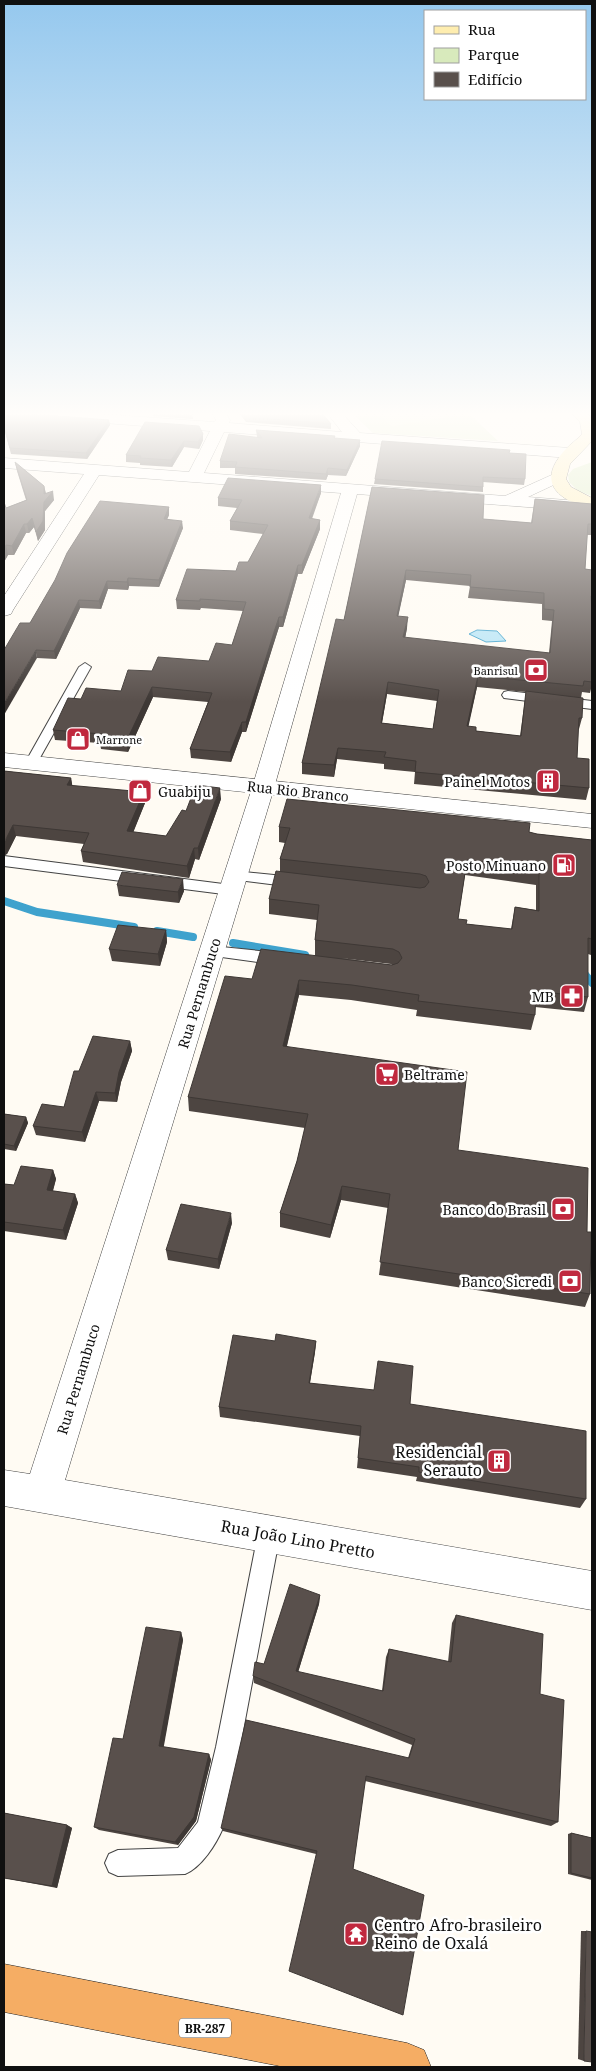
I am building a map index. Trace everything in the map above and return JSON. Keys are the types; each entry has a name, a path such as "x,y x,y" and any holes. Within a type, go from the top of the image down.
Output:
{"highway":[{"name":"BR-287","path":"4,1988 407,2067"}],"street":[{"path":"4,610 69,509"},
{"name":"Rua Pernambuco","path":"42,1494 263,788 344,509"},
{"name":"Rua Rio Branco","path":"4,760 263,788 592,820"},
{"name":"Rua João Lino Pretto","path":"4,1488 592,1591"}],"lane":[{"path":"31,763 85,667"},
{"path":"508,695 592,705"},
{"path":"4,861 233,883 304,883"},
{"path":"212,951 293,961"},
{"path":"118,1863 185,1861 210,1828 228,1747 269,1534"}],"water":[{"path":"477,630 497,631 506,641 486,642 469,634"}],"building":[{"path":"4,509 44,509 43,521 36,532 32,518 27,524 24,524 12,546 6,545 4,549"},
{"path":"95,509 168,509 164,519 182,521 159,580 128,578 127,582 107,581 99,601 79,600 54,651 36,650 4,704 4,650 20,623 30,623 55,580 67,553"},
{"path":"237,509 312,509 309,518 320,520 302,565 298,565 283,617 279,617 246,722 242,722 230,752 190,749 212,693 152,687 126,742 100,739 102,734 53,730 68,698 81,699 86,688 121,691 128,670 152,671 158,657 209,661 216,643 232,645 246,602 200,599 200,601 176,600 187,569 236,571 239,562 248,562 268,525 230,521"},
{"path":"367,509 483,509 483,519 532,523 534,509 592,509 592,524 588,524 585,569 592,570 592,682 584,681 583,686 478,676 467,726 476,727 476,731 521,736 526,691 583,698 582,718 579,718 577,758 589,759 589,788 415,772 416,761 384,757 386,752 338,748 334,765 302,763 336,619 344,620","holes":["406,570 471,575 470,587 544,593 544,609 554,610 550,653 403,637 408,617 397,616","388,682 439,690 433,729 381,723"]},
{"path":"4,771 71,778 67,785 144,792 127,831 166,836 182,810 186,811 196,785 220,788 198,848 194,848 187,866 81,851 89,833 13,825 4,843"},
{"path":"287,799 530,823 529,832 592,840 592,939 588,938 588,997 536,991 535,1015 418,1001 419,995 352,985 299,980 283,1046 467,1072 458,1150 588,1168 587,1232 591,1232 590,1294 380,1262 390,1194 342,1186 331,1225 280,1213 297,1161 308,1114 188,1097 225,976 252,979 261,949 392,965 398,963 402,958 399,952 393,949 315,940 319,905 269,899 276,871 420,888 425,887 429,882 426,876 420,874 280,859 290,828 279,827","holes":["467,860 539,869 539,911 515,907 512,929 466,924 467,920 458,919"]},
{"path":"122,872 183,879 178,892 117,885"},
{"path":"118,925 166,930 158,954 109,949"},
{"path":"93,1036 130,1041 119,1072 115,1093 96,1092 82,1132 33,1126 42,1104 64,1107 74,1071 79,1071"},
{"path":"4,1114 26,1117 14,1146 4,1144"},
{"path":"21,1166 53,1170 47,1190 75,1194 63,1230 4,1222 4,1184 14,1185"},
{"path":"181,1204 231,1213 218,1259 166,1250"},
{"path":"276,1334 316,1341 309,1383 374,1390 378,1361 413,1366 410,1404 586,1431 586,1499 419,1472 419,1467 358,1458 361,1426 219,1407 233,1335 275,1341"},
{"path":"290,1584 320,1595 296,1671 383,1691 389,1649 451,1662 456,1615 543,1634 540,1694 564,1700 558,1822 366,1776 353,1869 424,1895 403,2015 289,1971 317,1851 221,1828 246,1720 409,1758 415,1739 253,1676 255,1662 264,1664"},
{"path":"146,1627 181,1632 159,1746 209,1754 194,1817 175,1842 94,1827 113,1738 123,1739"},
{"path":"4,1813 67,1825 52,1886 4,1878"},
{"path":"571,1833 592,1838 592,1878 571,1873"},
{"path":"586,1931 592,1932 592,2062 584,2061"}],"waterway":[{"path":"4,901 37,912 134,927"},
{"path":"157,931 193,937"},
{"path":"233,943 305,955"},
{"path":"583,972 592,983"}],"place":[{"name":"Banrisul","path":"536,670"},
{"name":"Marrone","path":"78,739"},
{"name":"Painel Motos","path":"548,781"},
{"name":"Guabiju","path":"140,791"},
{"name":"Posto Minuano","path":"564,865"},
{"name":"MB","path":"572,996"},
{"name":"Beltrame","path":"387,1074"},
{"name":"Banco do Brasil","path":"563,1209"},
{"name":"Banco Sicredi","path":"570,1281"},
{"name":"Residencial Serauto","path":"499,1461"},
{"name":"Centro Afro-brasileiro Reino de Oxalá","path":"356,1934"}]}
